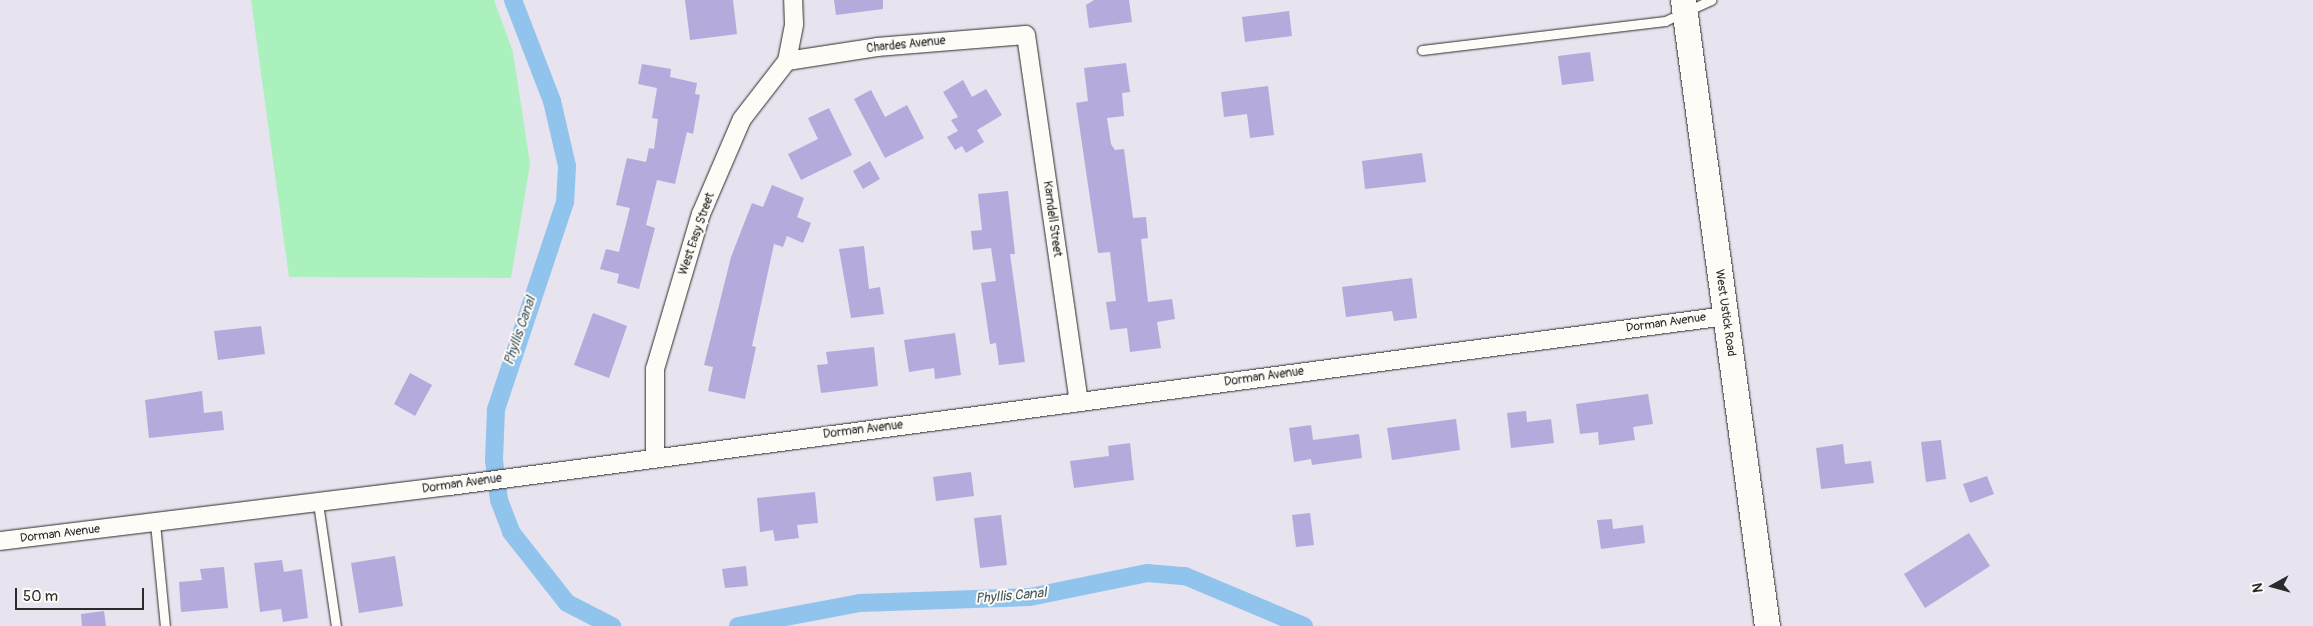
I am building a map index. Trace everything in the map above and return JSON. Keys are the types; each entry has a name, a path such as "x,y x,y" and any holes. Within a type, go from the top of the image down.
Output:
{"main road":[{"name":"West Ustick Road","path":"1684,8 1767,626"}],"street":[{"name":"West Easy Street","path":"655,457 655,369 701,214 742,119 787,61 794,24 792,0"},
{"name":"Chardes Avenue","path":"787,61 876,47 1026,36"},
{"name":"Karndell Street","path":"1026,36 1079,402"},
{"name":"Dorman Avenue","path":"0,541 488,481 655,457 1726,316"}],"lane":[{"path":"1422,50 1630,26 1712,0"},
{"path":"318,503 336,626"},
{"path":"155,523 165,626"}],"green space":[{"path":"251,0 494,0 513,52 530,164 511,278 289,277"}],"building":[{"path":"685,0 733,0 737,34 690,40"},
{"path":"834,0 883,0 883,9 836,15"},
{"path":"1094,0 1129,0 1132,22 1089,28 1086,5"},
{"path":"1289,11 1292,36 1245,42 1242,17"},
{"path":"1590,52 1594,81 1562,85 1558,56"},
{"path":"1126,63 1130,92 1122,93 1124,116 1107,118 1111,144 1115,150 1124,149 1133,218 1146,217 1148,238 1141,239 1148,302 1172,299 1175,319 1157,322 1161,348 1130,352 1127,328 1110,330 1106,302 1116,301 1110,252 1098,253 1076,103 1088,101 1084,68"},
{"path":"642,64 671,69 670,77 697,83 695,94 700,95 693,134 687,132 675,184 657,180 646,225 655,228 639,289 617,283 619,274 600,269 606,249 619,252 630,208 616,205 627,158 646,162 649,148 654,149 658,119 652,118 657,88 638,84"},
{"path":"963,80 972,97 986,89 1002,115 977,130 984,142 966,153 962,146 955,150 947,137 958,131 951,120 958,117 943,92"},
{"path":"1268,86 1274,135 1250,138 1247,114 1224,117 1221,92"},
{"path":"871,90 885,117 907,105 924,138 885,158 854,99"},
{"path":"829,108 852,155 801,180 788,154 818,139 808,118"},
{"path":"1422,153 1426,182 1365,189 1362,161"},
{"path":"870,161 880,179 863,189 853,171"},
{"path":"772,185 804,198 797,217 811,223 803,243 787,236 783,247 774,244 752,346 756,347 745,399 708,391 713,367 704,365 731,257 752,203 763,207"},
{"path":"1008,191 1015,254 1010,254 1025,362 999,365 996,343 990,344 981,283 996,281 991,248 973,250 971,231 982,230 978,194"},
{"path":"864,246 869,289 880,287 884,314 851,318 839,249"},
{"path":"1412,278 1417,318 1394,321 1392,311 1346,317 1342,287"},
{"path":"593,313 627,326 609,378 574,365"},
{"path":"261,326 265,354 218,360 214,331"},
{"path":"955,333 961,375 935,379 934,368 909,372 904,340"},
{"path":"874,347 878,386 821,393 817,365 828,364 826,352"},
{"path":"410,373 432,385 415,416 394,404"},
{"path":"202,391 204,413 222,411 224,430 149,438 145,400"},
{"path":"1648,394 1653,424 1633,427 1635,440 1599,445 1598,432 1580,434 1576,404"},
{"path":"1526,411 1527,422 1551,419 1554,443 1511,448 1507,413"},
{"path":"1456,419 1460,450 1392,460 1387,428"},
{"path":"1311,425 1313,440 1359,434 1362,458 1312,465 1311,459 1294,462 1289,428"},
{"path":"1941,440 1946,479 1926,482 1921,442"},
{"path":"1130,443 1134,480 1074,488 1070,461 1109,456 1108,446"},
{"path":"1843,444 1845,464 1871,461 1874,483 1821,489 1816,448"},
{"path":"971,472 974,496 936,501 933,477"},
{"path":"1987,476 1994,494 1970,503 1963,484"},
{"path":"815,492 818,523 797,525 799,538 775,541 773,530 760,532 757,498"},
{"path":"1310,513 1314,545 1296,547 1292,515"},
{"path":"1001,515 1007,565 980,568 974,518"},
{"path":"1612,519 1613,529 1643,525 1645,543 1601,549 1597,520"},
{"path":"1969,533 1990,566 1925,608 1904,574"},
{"path":"395,556 403,606 359,613 351,563"},
{"path":"282,560 284,572 302,569 308,618 283,622 281,609 260,612 254,563"},
{"path":"746,566 748,586 725,588 722,569"},
{"path":"224,567 228,608 181,612 179,582 202,580 200,569"},
{"path":"104,611 106,626 82,626 81,614"}],"waterway":[{"name":"Phyllis Canal","path":"513,0 552,101 567,166 565,202 496,410 494,460 499,500 511,532 567,603 612,626"},
{"name":"Phyllis Canal","path":"738,626 860,603 1030,597 1147,573 1185,576 1304,626"}]}
